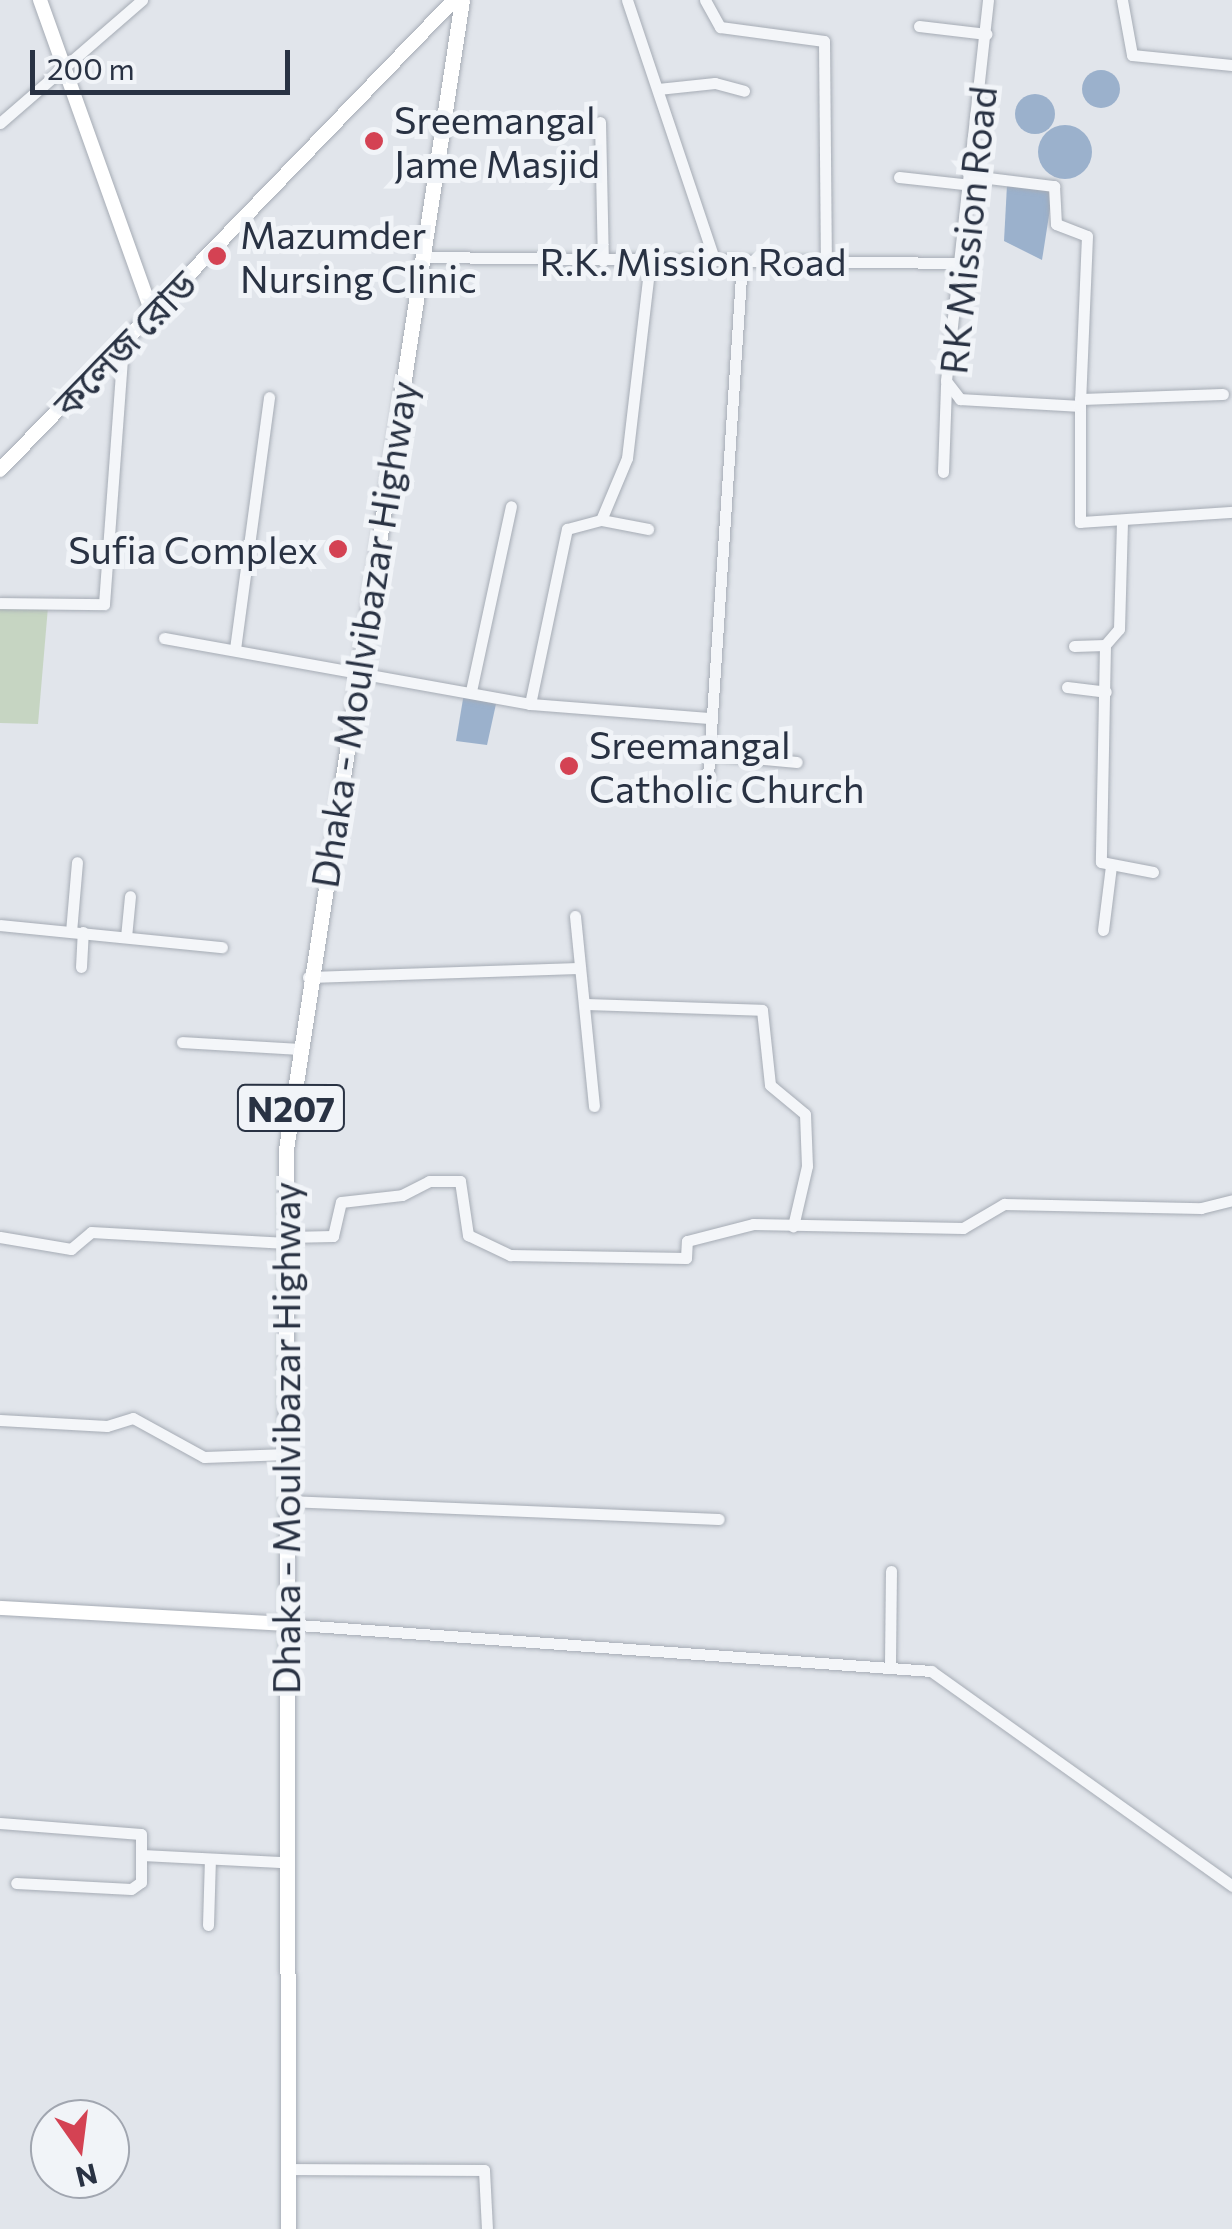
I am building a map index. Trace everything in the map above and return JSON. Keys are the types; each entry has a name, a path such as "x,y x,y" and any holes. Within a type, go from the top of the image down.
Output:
{"highway":[{"name":"Dhaka - Moulvibazar Highway","path":"288,2229 280,1862 288,1454 287,1240 298,1049 425,257 458,0"}],"main road":[{"path":"40,0 153,314"},
{"name":"কলেজ রোড","path":"0,470 458,0"},
{"path":"0,1608 285,1624"}],"street":[{"path":"0,123 142,0"},
{"path":"627,0 715,261"},
{"path":"705,0 720,27 824,41 826,262"},
{"name":"RK Mission Road","path":"988,0 946,381 960,399 1080,402 1222,394"},
{"path":"1122,0 1132,55 1232,65"},
{"path":"919,26 986,34"},
{"path":"658,89 715,83 744,91"},
{"path":"600,122 603,260"},
{"path":"899,177 1054,186 1056,224 1087,236 1080,522 1232,512"},
{"name":"R.K. Mission Road","path":"425,257 960,263"},
{"path":"601,520 640,397 650,261"},
{"path":"708,776 742,262"},
{"path":"0,603 104,604 123,345"},
{"path":"943,472 946,381"},
{"path":"235,649 269,397"},
{"path":"472,691 511,506"},
{"path":"530,704 567,529 601,520 648,528"},
{"path":"1122,520 1119,629 1105,645 1101,862 1153,872"},
{"path":"164,638 530,704 709,718"},
{"path":"1074,646 1105,645"},
{"path":"1066,688 1106,692"},
{"path":"710,754 797,762"},
{"path":"77,862 80,968"},
{"path":"1102,930 1111,866"},
{"path":"126,937 130,896"},
{"path":"575,916 594,1106"},
{"path":"0,925 222,948"},
{"path":"308,977 580,968"},
{"path":"584,1004 762,1010 770,1085 804,1114 807,1166 793,1226"},
{"path":"182,1042 298,1049"},
{"path":"0,1237 70,1249 91,1232 287,1240 333,1236 337,1207 348,1199 456,1180 468,1235 510,1255 686,1258 687,1241 752,1224 963,1228 1004,1204 1200,1208 1232,1200"},
{"path":"0,1420 107,1426 133,1418 204,1457 288,1454"},
{"path":"287,1500 719,1519"},
{"path":"890,1664 891,1571"},
{"path":"285,1624 890,1664 952,1682 1232,1886"},
{"path":"0,1822 137,1829 142,1882 131,1889 16,1882"},
{"path":"142,1854 280,1862"},
{"path":"208,1925 210,1859"},
{"path":"287,2169 484,2170 488,2229"}],"green space":[{"path":"0,606 48,607 38,724 0,723"}],"water":[{"path":"1101,70 1114,76 1120,89 1114,102 1101,108 1088,102 1082,89 1088,76"},
{"path":"1035,94 1049,100 1055,114 1049,128 1035,134 1021,128 1015,114 1021,100"},
{"path":"1065,125 1084,133 1092,152 1084,171 1065,179 1046,171 1038,152 1046,133"},
{"path":"1007,185 1053,190 1042,260 1004,241"},
{"path":"464,693 496,704 487,745 456,741"}],"place":[{"name":"Sreemangal Jame Masjid","path":"374,141"},
{"name":"Mazumder Nursing Clinic","path":"217,256"},
{"name":"Sufia Complex","path":"338,549"},
{"name":"Sreemangal Catholic Church","path":"569,766"}]}
